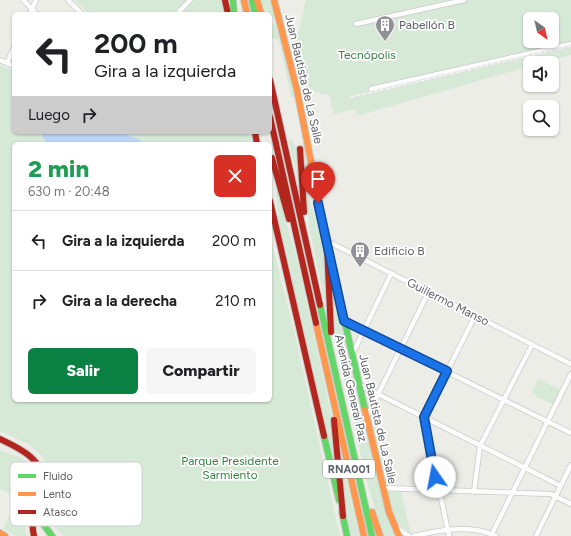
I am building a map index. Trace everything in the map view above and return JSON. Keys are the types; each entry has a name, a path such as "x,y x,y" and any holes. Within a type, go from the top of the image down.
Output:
{"main road":[{"path":"225,0 228,12"},
{"path":"233,0 234,12"},
{"path":"244,0 247,12"},
{"path":"252,0 255,12"},
{"path":"257,0 260,12"},
{"name":"Juan Bautista de La Salle","path":"274,0 308,143 325,240 358,384 383,488 394,525 399,536"},
{"name":"Avenida General Paz","path":"272,89 372,536"},
{"name":"Avenida General Paz","path":"272,126 364,536"},
{"path":"300,149 305,235"},
{"path":"272,158 287,215 298,240"},
{"path":"272,210 347,536"},
{"path":"327,247 334,362"},
{"path":"334,401 334,419 343,516"},
{"path":"0,439 28,453 37,462"},
{"path":"359,475 380,536"},
{"path":"32,526 34,536"},
{"path":"44,526 52,536"},
{"path":"0,533 5,536"}],"street":[{"path":"23,0 35,12"},
{"path":"31,12 36,0"},
{"path":"68,0 80,12"},
{"path":"179,12 190,0"},
{"path":"356,24 464,0"},
{"path":"370,89 571,44"},
{"path":"7,63 12,52"},
{"path":"0,60 12,65"},
{"name":"Guillermo Manso","path":"325,240 571,364"},
{"path":"352,355 391,274"},
{"path":"366,418 428,293"},
{"path":"449,536 438,490 424,417 475,316"},
{"path":"344,321 571,433"},
{"path":"474,492 480,446 532,344"},
{"path":"414,536 447,529 493,535 511,493 571,374"},
{"path":"358,384 561,486"},
{"path":"536,536 571,466"},
{"path":"383,488 556,496 571,504"},
{"path":"394,525 409,536"}],"green space":[{"path":"75,0 186,0 175,12 87,12"},
{"path":"194,0 222,0 225,12 183,12"},
{"path":"260,0 271,0 275,16 272,18 272,12 263,12"},
{"name":"Tecnópolis","path":"306,0 571,0 571,55 559,58 559,56 523,56 523,68 357,116 355,109 334,114 329,95 310,91 297,39"},
{"path":"278,21 307,146 316,201 313,202 308,184 303,136 295,97 291,97 280,43 277,39 272,39 272,24"},
{"name":"Parque Presidente Sarmiento","path":"0,65 12,70 12,134 252,134 254,142 12,142 12,402 272,402 272,244 294,331 340,536 64,536 53,526 142,526 142,462 45,462 43,457 30,445 0,431"},
{"path":"288,138 295,147 297,153 299,185"},
{"path":"303,166 308,195 325,251 326,308 310,232"},
{"path":"275,181 299,267 331,413 336,476 279,228"},
{"path":"330,268 388,519 396,536 383,536 366,478 335,338 332,313"},
{"path":"538,379 561,390 554,405 532,394"},
{"path":"363,386 376,394 368,411"},
{"path":"373,409 387,474 393,486 384,485 368,417"},
{"path":"0,450 17,456 27,462 10,462 10,496 0,489"},
{"path":"341,454 359,536 351,536 346,511"},
{"path":"389,490 401,492 411,534 394,520 386,493"},
{"path":"10,513 10,526 25,526 26,536 16,536 3,529"}],"water":[{"path":"41,134 125,134 142,141 141,142 46,142"}],"railway":[{"path":"351,97 571,46"}],"traffic: fast":[{"path":"233,0 234,12"},
{"path":"252,0 255,12"},
{"path":"330,258 365,410"},
{"path":"320,305 372,536"},
{"path":"324,436 339,500"},
{"path":"342,512 347,536"},
{"path":"44,526 52,536"}],"traffic: slow":[{"path":"244,0 247,12"},
{"path":"257,0 260,12"},
{"path":"274,0 297,90 328,249"},
{"path":"316,323 364,536"},
{"path":"365,410 389,512 399,536"},
{"path":"372,512 380,536"},
{"path":"0,533 5,536"}],"traffic: jam":[{"path":"225,0 228,12"},
{"path":"272,89 320,305"},
{"path":"272,126 316,323"},
{"path":"255,134 257,142"},
{"path":"300,149 304,212"},
{"path":"272,158 289,219"},
{"path":"272,210 324,436"},
{"path":"327,247 331,332"},
{"path":"334,420 343,516"},
{"path":"0,439 21,450 36,462"},
{"path":"33,526 34,536"}],"place":[{"name":"Pabellón B","path":"385,42"},
{"name":"Edificio B","path":"360,268"}],"route":[{"path":"318,203 344,321 349,322 447,371 424,417 424,425 435,477"}]}
